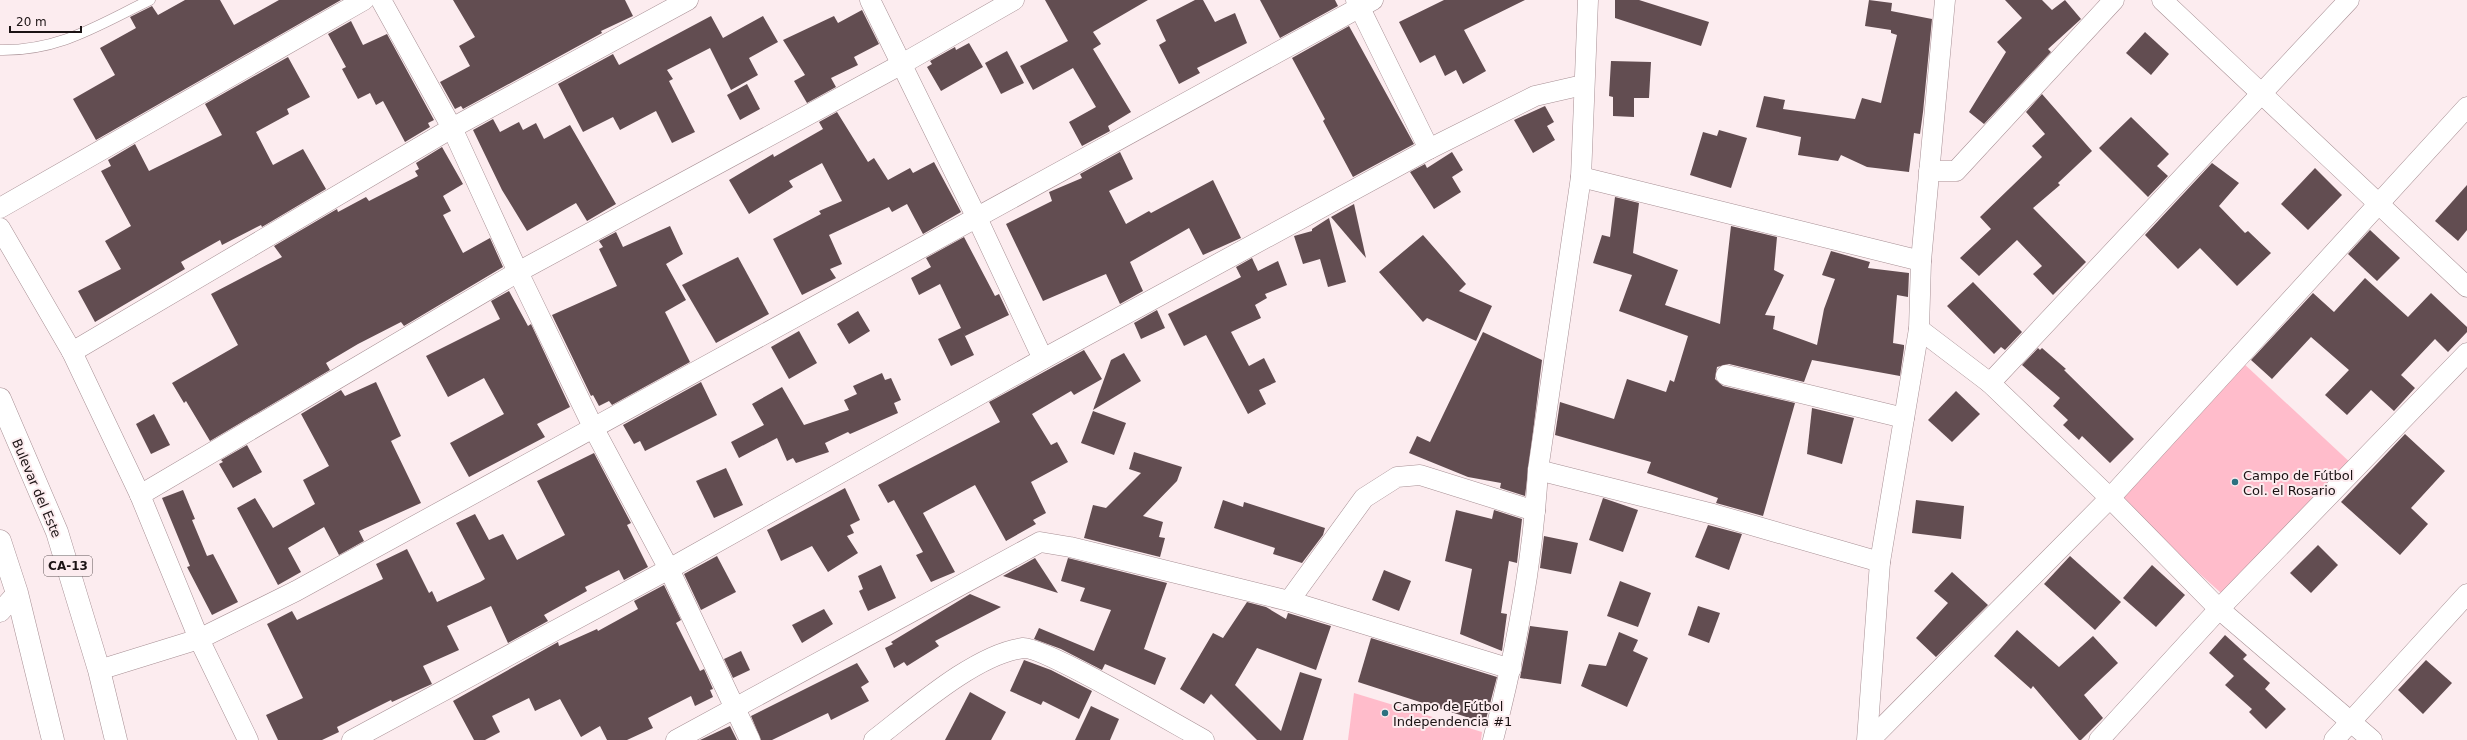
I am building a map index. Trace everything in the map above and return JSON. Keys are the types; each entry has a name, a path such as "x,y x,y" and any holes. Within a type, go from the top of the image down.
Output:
{"highway":[{"name":"Bulevar del Este","path":"0,399 57,532 99,670 116,740"},
{"path":"0,541 17,593 53,740"}],"street":[{"path":"0,208 364,0"},
{"path":"381,0 452,128 518,272 594,429 669,569 750,740"},
{"path":"72,352 452,128 688,0"},
{"path":"870,0 977,218 1043,360"},
{"path":"140,495 518,272 902,64 1014,0"},
{"path":"1493,740 1511,669 1535,511 1538,470 1581,177 1583,85 1588,0"},
{"path":"1867,740 1880,562 1919,329 1920,261 1945,0"},
{"path":"1929,171 1956,171 2114,0"},
{"path":"2162,0 2467,287"},
{"path":"1990,383 2349,0"},
{"path":"99,670 199,639 296,591 977,218 1363,3 1429,149"},
{"path":"352,740 669,569 1043,360 1429,149 1535,96 1583,85"},
{"path":"1870,740 2110,498 2467,107"},
{"path":"1581,177 1920,261"},
{"path":"0,228 72,352 140,495 199,639 248,740"},
{"path":"1919,329 1990,383 2110,498 2220,609 2352,721 2372,740"},
{"path":"2099,740 2220,609 2467,353"},
{"path":"1726,375 1904,418"},
{"path":"1538,470 1713,514 1880,562"},
{"path":"1290,601 1364,498 1397,477 1420,475 1535,511"},
{"path":"676,740 1040,542 1078,549 1290,601 1511,669"},
{"path":"0,612 17,593"},
{"path":"2334,740 2467,594"},
{"path":"874,740 957,678 992,657 1024,648 1054,658 1204,740"}],"lane":[{"path":"0,50 19,50 71,39 150,0"}],"shaded area":[{"name":"Campo de Fútbol Col. el Rosario","path":"2242,362 2354,466 2230,601 2115,498"},
{"name":"Campo de Fútbol Independencia #1","path":"1354,693 1482,732 1481,740 1348,740"}],"building":[{"path":"185,0 220,0 234,25 279,0 341,0 96,140 73,99 115,75 100,48 136,28 130,17 152,6 158,15"},
{"path":"453,0 625,0 633,16 601,31 602,33 463,109 461,106 455,109 440,82 470,66 459,46 475,37"},
{"path":"1045,0 1148,0 1093,32 1101,44 1093,49 1131,112 1108,126 1110,131 1082,146 1069,122 1096,107 1073,68 1033,90 1020,66 1068,41"},
{"path":"1195,0 1203,0 1215,22 1235,13 1247,43 1197,68 1200,73 1179,84 1159,45 1166,41 1156,20"},
{"path":"1260,0 1335,0 1338,6 1280,38"},
{"path":"1444,0 1525,0 1464,30 1486,71 1463,84 1456,70 1445,76 1435,55 1420,63 1399,22"},
{"path":"1615,0 1639,0 1709,22 1701,46 1615,18"},
{"path":"1869,0 1892,3 1891,11 1932,19 1920,134 1914,133 1909,172 1867,167 1841,155 1838,161 1798,155 1801,137 1756,127 1764,96 1785,100 1783,109 1855,119 1862,98 1881,103 1897,35 1891,33 1891,30 1865,26"},
{"path":"2005,0 2042,0 2052,10 2065,0 2081,19 2048,49 2051,52 1984,124 1969,112 2006,52 1997,42 2022,18"},
{"path":"862,10 879,44 854,57 858,65 831,78 836,87 807,103 794,81 805,75 783,40 834,16 838,23"},
{"path":"711,16 723,38 763,16 778,42 749,58 758,75 731,90 710,48 667,70 673,79 669,81 695,132 672,143 656,111 620,130 613,117 583,132 558,84 613,54 619,65"},
{"path":"351,21 363,45 387,34 434,120 428,123 430,127 405,142 383,101 376,105 370,93 358,99 342,69 346,67 328,34"},
{"path":"1349,26 1414,144 1353,177 1323,121 1325,119 1292,58"},
{"path":"2145,32 2169,54 2151,75 2126,53"},
{"path":"969,43 983,67 941,91 927,67 932,64 930,61 955,47 956,50"},
{"path":"1007,51 1024,83 1001,94 985,63"},
{"path":"288,57 310,97 287,109 289,114 256,132 273,165 303,149 326,189 262,227 261,225 222,245 220,240 181,262 185,269 95,322 78,291 121,269 105,241 131,226 101,171 111,166 108,160 135,144 149,171 222,135 205,104"},
{"path":"1611,61 1651,62 1649,98 1634,98 1634,117 1613,116 1613,97 1609,96"},
{"path":"747,84 760,109 740,120 727,95"},
{"path":"2042,94 2092,151 2058,183 2060,185 2033,208 2086,262 2053,295 2033,274 2042,266 2017,240 1979,276 1960,258 1991,229 1980,217 2042,157 2032,146 2045,134 2026,112"},
{"path":"1545,106 1554,122 1547,126 1555,140 1533,153 1514,120"},
{"path":"837,112 868,162 874,158 888,180 910,168 913,173 934,162 961,212 923,234 907,204 892,212 889,207 829,235 842,264 830,269 836,278 802,295 773,239 821,214 819,211 842,201 822,163 789,181 793,187 749,214 729,180 773,154 774,157 823,129 819,122"},
{"path":"2131,117 2169,154 2157,166 2168,176 2148,197 2099,148"},
{"path":"493,119 500,132 519,122 523,130 536,123 544,139 570,125 616,204 587,221 576,203 527,231 502,190 473,130"},
{"path":"1719,130 1747,138 1731,188 1690,175 1703,132 1717,136"},
{"path":"442,147 463,184 443,196 451,211 443,215 463,253 490,238 503,267 404,326 401,322 358,344 326,363 330,370 210,441 186,401 184,403 172,383 238,345 211,294 282,257 274,246 337,209 338,212 366,197 369,201 418,176 415,171 419,169 416,163"},
{"path":"1120,152 1133,179 1109,191 1126,224 1149,211 1151,213 1213,180 1241,238 1203,255 1189,228 1130,262 1143,291 1120,304 1106,274 1043,301 1006,224 1052,201 1049,192 1082,178 1080,174"},
{"path":"1452,152 1463,170 1452,177 1461,192 1434,209 1410,172 1425,164 1427,168"},
{"path":"2212,163 2239,183 2219,206 2245,233 2248,231 2271,253 2237,286 2200,248 2178,269 2145,235"},
{"path":"2315,168 2342,195 2308,230 2281,204"},
{"path":"2467,185 2467,230 2458,241 2435,221"},
{"path":"1615,197 1639,203 1633,253 1678,270 1665,305 1720,324 1731,226 1777,237 1774,270 1784,275 1765,315 1775,316 1773,329 1817,345 1824,309 1835,279 1822,275 1831,251 1870,262 1868,268 1909,273 1908,297 1897,295 1893,343 1904,345 1900,376 1812,360 1804,382 1729,364 1717,367 1715,379 1723,386 1795,403 1763,516 1716,503 1718,498 1647,473 1651,462 1555,435 1560,402 1614,419 1627,379 1666,392 1670,380 1674,382 1688,336 1619,311 1632,275 1593,263 1602,235 1610,237"},
{"path":"1354,204 1366,258 1331,217"},
{"path":"1329,218 1346,282 1328,287 1320,259 1303,264 1294,236 1312,231 1312,229"},
{"path":"670,226 683,254 666,264 686,300 665,312 690,362 612,405 609,401 599,406 593,395 591,396 552,315 617,286 599,249 603,247 599,241 616,232 623,247"},
{"path":"2370,230 2400,258 2377,281 2348,254"},
{"path":"1423,235 1466,284 1459,291 1492,306 1476,341 1427,318 1423,322 1379,272"},
{"path":"964,237 995,296 999,294 1009,315 965,336 963,332 974,355 951,366 938,339 961,328 940,284 919,295 911,278 931,267 926,258"},
{"path":"738,257 769,314 716,343 682,285"},
{"path":"1252,258 1258,271 1278,261 1287,285 1265,294 1267,298 1255,305 1261,318 1231,332 1249,366 1264,358 1276,382 1259,390 1266,404 1248,414 1206,335 1184,346 1168,314 1241,277 1236,267"},
{"path":"2365,278 2408,317 2431,293 2467,327 2467,332 2448,352 2435,339 2401,375 2415,388 2394,411 2371,390 2347,415 2325,395 2349,370 2311,337 2272,379 2251,360 2313,293 2334,312"},
{"path":"1973,282 2022,332 2005,350 2001,347 1994,354 1947,306"},
{"path":"509,291 528,326 531,324 570,407 537,424 545,437 469,477 450,443 504,414 484,378 448,397 426,356 500,319 491,301"},
{"path":"1157,310 1165,328 1141,339 1134,323"},
{"path":"858,311 870,331 849,344 837,324"},
{"path":"799,331 817,363 789,379 771,347"},
{"path":"1483,332 1542,360 1525,496 1500,488 1501,483 1468,477 1409,453 1417,436 1430,442"},
{"path":"2038,348 2040,350 2042,348 2066,369 2064,370 2134,439 2110,463 2082,436 2079,440 2063,425 2068,420 2053,406 2060,398 2022,365"},
{"path":"1084,350 1102,379 1074,395 1071,391 1032,414 1051,445 1057,442 1068,462 1031,482 1046,513 1033,520 1036,524 1006,541 975,485 923,513 955,572 931,582 916,555 923,552 894,500 888,503 878,485 1000,422 989,402"},
{"path":"1124,353 1141,381 1093,410 1111,360"},
{"path":"882,373 885,380 891,378 901,400 894,403 898,413 850,434 848,432 825,443 829,452 796,463 793,458 787,461 777,438 739,458 731,442 764,425 752,404 782,387 804,425 849,410 844,400 857,394 853,386"},
{"path":"376,382 401,436 391,441 421,503 359,531 364,541 339,555 324,527 288,548 301,572 278,585 237,508 255,498 273,528 315,504 303,480 329,466 301,414 341,390 345,396"},
{"path":"701,382 717,415 645,451 640,441 634,444 623,425"},
{"path":"1956,391 1980,414 1952,442 1928,420"},
{"path":"1812,408 1854,418 1842,464 1807,454"},
{"path":"1093,411 1126,423 1114,455 1081,443"},
{"path":"154,414 170,445 151,454 136,424"},
{"path":"2405,434 2445,471 2411,508 2428,524 2400,555 2341,502"},
{"path":"247,445 262,472 233,488 219,464 223,462 221,460"},
{"path":"1134,452 1182,467 1177,481 1143,516 1163,522 1159,537 1165,538 1160,557 1084,538 1093,505 1106,508 1141,473 1129,469"},
{"path":"594,453 631,523 627,525 648,567 624,580 619,570 585,587 587,591 544,615 548,621 508,643 491,606 447,626 459,650 423,666 432,684 392,702 391,700 337,727 339,732 322,740 278,740 266,715 303,698 267,624 292,611 297,620 383,579 376,564 407,549 429,593 432,591 437,602 480,582 485,579 456,523 475,514 489,540 503,534 517,560 565,535 537,481"},
{"path":"726,468 743,505 714,518 696,481"},
{"path":"845,488 860,520 850,525 854,533 847,536 858,553 828,572 812,546 781,561 767,530"},
{"path":"183,490 195,519 192,520 207,556 213,554 238,602 212,615 187,567 190,566 162,498"},
{"path":"1603,498 1638,510 1623,552 1589,540"},
{"path":"1223,500 1243,507 1244,502 1325,528 1323,535 1302,563 1273,554 1275,548 1214,528"},
{"path":"1916,500 1964,506 1961,539 1912,533"},
{"path":"1456,510 1492,519 1494,510 1522,519 1517,563 1509,561 1501,613 1507,614 1502,651 1460,634 1472,569 1445,561"},
{"path":"1708,525 1742,534 1729,570 1695,557"},
{"path":"1544,536 1578,543 1571,574 1540,568"},
{"path":"2318,545 2338,565 2311,593 2290,573"},
{"path":"717,556 736,592 701,610 684,574"},
{"path":"2070,556 2121,602 2095,630 2044,584"},
{"path":"1035,558 1058,593 1003,576"},
{"path":"1068,558 1167,583 1144,649 1166,658 1155,685 1105,664 1102,670 1061,649 1034,639 1039,628 1094,651 1111,610 1080,601 1085,588 1061,581"},
{"path":"881,565 896,598 868,611 859,591 863,589 858,576"},
{"path":"2152,565 2185,595 2156,627 2123,598"},
{"path":"1384,570 1411,581 1399,611 1372,600"},
{"path":"1952,572 1988,605 1936,657 1916,638 1948,603 1934,591"},
{"path":"1620,581 1651,593 1638,627 1607,616"},
{"path":"664,585 681,620 676,623 700,671 704,669 713,689 710,690 713,697 695,706 691,696 648,718 653,728 627,740 607,740 600,726 581,737 560,699 535,711 529,698 492,716 500,732 485,740 474,740 453,701 558,642 559,646 597,629 598,631 638,609 634,601"},
{"path":"970,594 1001,607 935,641 939,646 907,666 904,662 894,668 885,648 893,644 891,642"},
{"path":"1247,602 1266,607 1286,619 1288,613 1331,626 1316,670 1257,648 1235,685 1281,731 1300,672 1322,679 1303,740 1257,740 1211,694 1204,704 1180,689 1213,633 1223,638"},
{"path":"1698,606 1720,613 1709,643 1688,635"},
{"path":"824,609 833,624 802,643 792,625"},
{"path":"1530,626 1568,631 1561,684 1520,678"},
{"path":"2017,630 2059,667 2093,636 2118,663 2084,695 2103,718 2081,740 2079,740 2033,686 2031,689 1994,656"},
{"path":"1619,632 1638,640 1633,651 1648,658 1627,707 1581,686 1589,664 1606,666"},
{"path":"2225,635 2247,655 2243,659 2270,683 2265,689 2286,709 2266,729 2249,712 2252,709 2225,685 2234,676 2209,653"},
{"path":"1371,638 1497,677 1485,723 1358,682"},
{"path":"741,651 750,670 733,678 724,659"},
{"path":"1024,660 1051,670 1092,691 1079,719 1043,701 1041,705 1010,691"},
{"path":"2426,660 2452,683 2423,714 2398,690"},
{"path":"857,663 869,682 861,687 869,701 831,720 828,713 772,740 761,740 751,716"},
{"path":"970,692 1006,712 991,740 945,740"},
{"path":"1091,706 1119,719 1110,740 1075,740"},
{"path":"730,726 737,740 700,740"}],"place":[{"name":"Campo de Fútbol Col. el Rosario","path":"2235,482"},
{"name":"Campo de Fútbol Independencia #1","path":"1385,713"}]}
